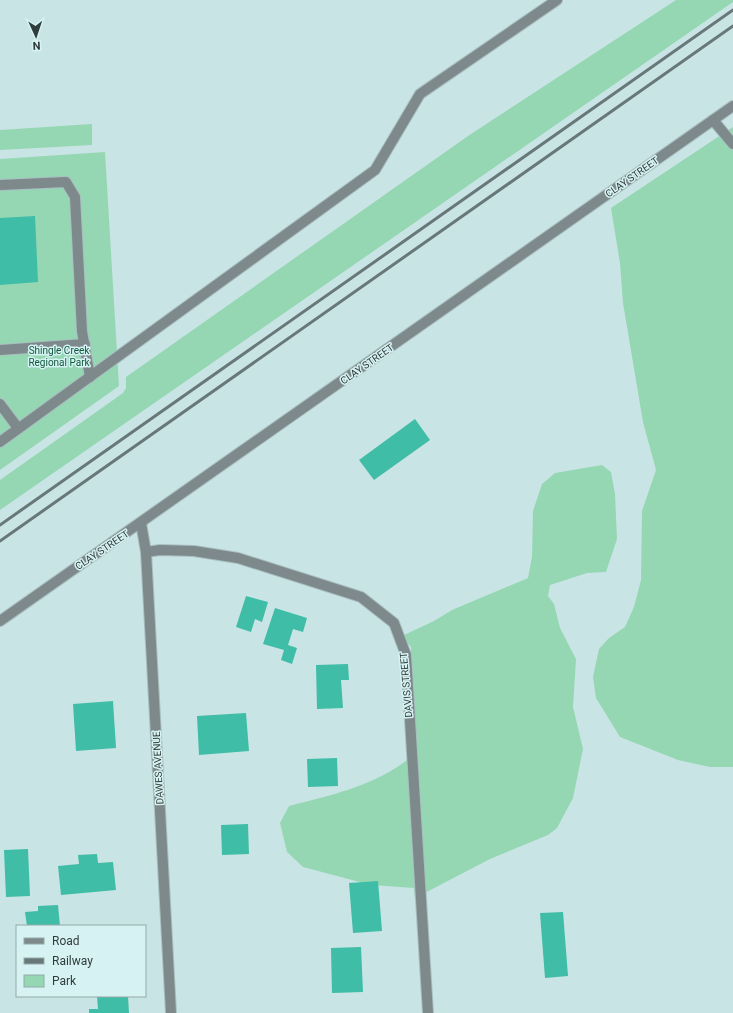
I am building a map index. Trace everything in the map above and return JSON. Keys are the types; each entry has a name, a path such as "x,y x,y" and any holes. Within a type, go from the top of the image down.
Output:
{"street":[{"path":"0,442 375,170 420,94 557,0"},
{"name":"CLAY STREET","path":"0,621 733,106"},
{"path":"713,120 733,144"},
{"path":"0,185 66,182 75,197 84,344 90,376"},
{"path":"0,350 84,344"},
{"path":"0,404 18,428"},
{"name":"DAWES AVENUE","path":"140,523 146,552 171,1013"},
{"name":"DAVIS STREET","path":"146,552 160,550 194,551 238,558 361,597 394,623 406,655 428,1013"}],"green space":[{"path":"676,0 733,0 733,2 0,510 0,480 123,393 126,388 126,377 468,136"},
{"path":"92,124 92,145 0,150 0,130"},
{"path":"733,127 733,767 710,767 678,760 620,737 596,698 593,677 599,649 609,638 625,627 634,607 641,580 642,511 656,470 643,422 623,303 620,263 611,208"},
{"name":"Shingle Creek Regional Park","path":"105,152 119,386 0,470 0,159"},
{"path":"602,465 611,472 615,494 617,539 606,572 587,573 550,585 548,596 554,604 560,628 576,659 573,707 583,749 573,798 557,828 548,835 490,859 415,898 414,888 371,885 303,867 287,852 280,823 289,806 354,788 385,774 413,755 411,647 402,636 434,621 452,610 528,578 532,557 533,511 542,484 555,473"}],"building":[{"path":"35,216 38,282 0,285 0,218"},
{"path":"415,419 430,440 374,480 359,460"},
{"path":"246,596 268,602 262,622 255,619 251,632 236,627"},
{"path":"275,608 307,618 303,632 293,629 288,645 297,648 292,664 281,660 284,650 263,644"},
{"path":"348,664 349,680 341,680 343,708 317,709 316,665"},
{"path":"113,701 116,748 76,751 73,704"},
{"path":"246,713 249,751 199,755 197,716"},
{"path":"337,758 338,786 308,787 307,759"},
{"path":"248,824 249,854 222,855 221,825"},
{"path":"28,849 30,896 6,897 4,850"},
{"path":"97,854 98,863 113,862 116,890 61,895 58,866 79,864 78,855"},
{"path":"378,881 382,931 353,933 349,883"},
{"path":"58,905 60,925 27,925 25,912 38,911 38,906"},
{"path":"563,912 568,976 545,978 540,913"},
{"path":"361,947 363,992 332,993 331,948"},
{"path":"97,997 128,997 129,1013 89,1013 89,1009 98,1009"}],"railway":[{"path":"0,525 733,10"},
{"path":"0,541 733,26"}]}
